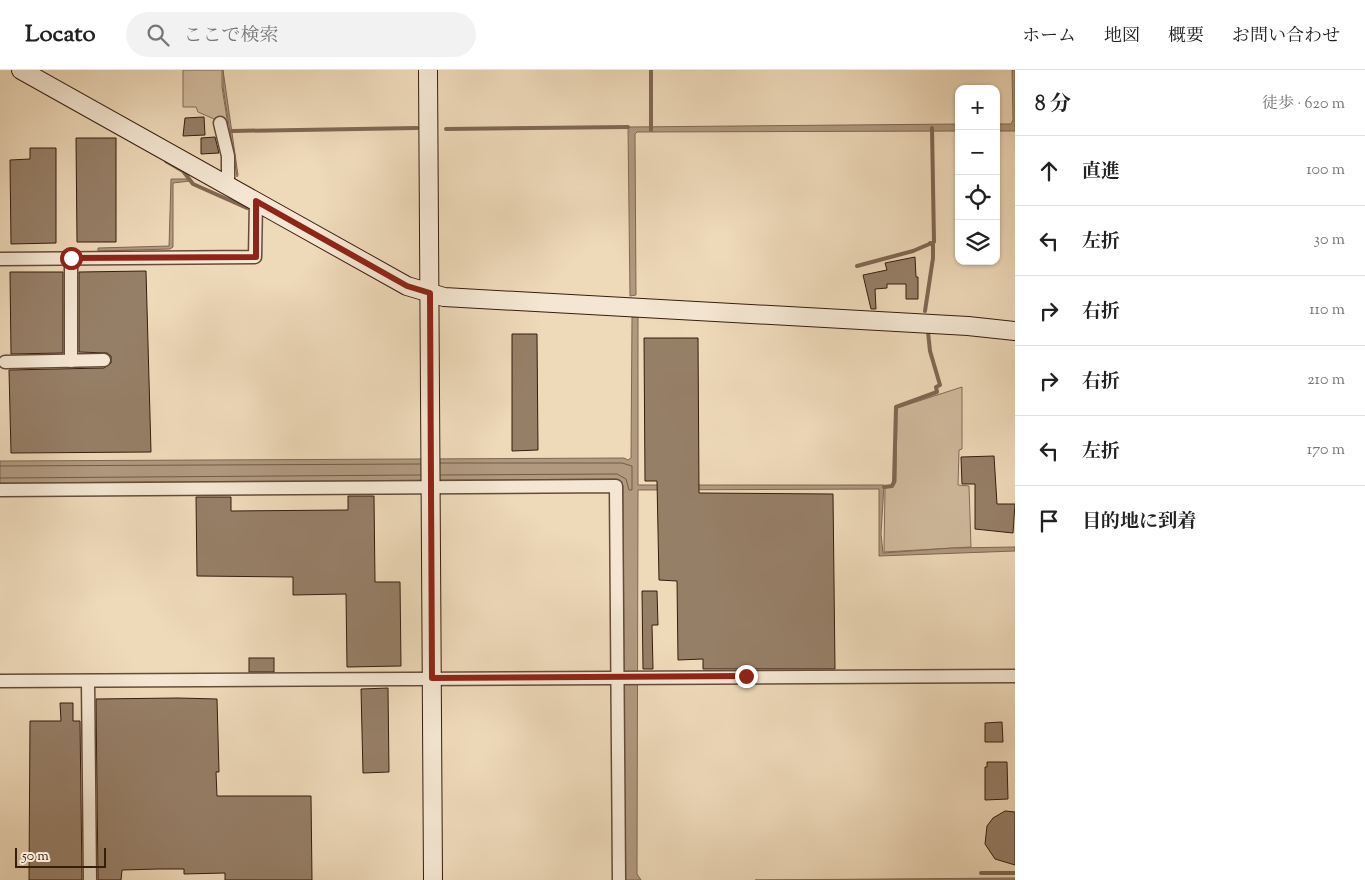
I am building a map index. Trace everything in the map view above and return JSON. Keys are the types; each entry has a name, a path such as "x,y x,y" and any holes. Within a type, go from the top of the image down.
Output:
{"street":[{"path":"21,70 407,286 430,293 458,298 968,326 1015,331"},
{"path":"428,70 433,880"},
{"path":"220,123 228,156 228,186"},
{"path":"0,259 256,257 256,201"},
{"path":"71,258 71,361"},
{"path":"5,362 104,360"},
{"path":"0,490 431,484 616,486 619,880"},
{"path":"0,681 1015,676"},
{"path":"88,681 90,880"}],"shaded area":[{"path":"183,70 222,70 222,87 228,125 198,112 196,107 183,107"},
{"path":"962,387 962,449 959,450 958,485 969,486 971,547 884,552 885,488 893,486 896,482 897,408"}],"water":[{"path":"223,70 238,175 237,177 223,87"},
{"path":"1012,70 1015,70 1015,131 1000,131 1000,124 1011,124 1013,120"},
{"path":"955,124 955,131 637,132 635,134 636,295 630,296 628,127"},
{"path":"171,179 189,179 190,181 173,183 173,247 170,249 98,251 98,248 169,246"},
{"path":"632,317 638,317 638,485 884,485 881,534 883,553 952,548 1015,547 1015,551 879,556 879,489 638,490 637,874 641,880 625,880 623,485 617,479 0,483 0,461 624,458 628,460 631,458"},
{"path":"1015,878 1015,880 755,880"}],"building":[{"path":"204,117 205,135 183,136 185,118"},
{"path":"215,137 219,153 201,154 201,138"},
{"path":"76,138 116,138 116,242 77,242"},
{"path":"30,148 56,148 56,243 11,244 10,160 30,159"},
{"path":"915,257 916,277 918,277 918,299 906,299 906,284 887,284 887,288 875,289 876,309 871,309 863,275 887,270 885,263"},
{"path":"146,271 151,452 11,453 9,370 104,368 111,363 111,356 107,353 79,352 79,272"},
{"path":"10,272 63,272 63,353 11,354"},
{"path":"512,334 537,334 538,450 512,451"},
{"path":"644,338 698,338 699,493 833,494 835,669 703,669 703,659 678,660 677,581 659,580 657,481 645,481"},
{"path":"994,456 997,504 1015,504 1013,533 975,529 975,484 962,484 961,457"},
{"path":"348,496 374,496 375,582 400,582 401,666 347,667 346,594 293,595 293,577 197,576 196,497 231,497 231,511 348,510"},
{"path":"642,591 657,591 658,625 652,625 653,669 643,669"},
{"path":"249,658 274,658 274,672 249,672"},
{"path":"388,688 389,772 363,773 361,689"},
{"path":"96,699 217,699 219,772 216,772 217,796 311,796 312,880 225,880 225,873 184,874 184,869 159,869 122,870 121,880 98,880"},
{"path":"60,703 73,703 73,721 80,721 82,880 29,880 30,721 61,721"},
{"path":"1002,722 1003,742 985,742 985,723"},
{"path":"987,762 1007,762 1008,799 985,800 985,767 987,767"},
{"path":"1005,811 1015,812 1015,865 995,859 985,844 987,826 993,818"}],"waterway":[{"path":"651,70 651,130"},
{"path":"446,129 628,127"},
{"path":"232,131 417,128"},
{"path":"857,266 913,251 934,242 932,128"},
{"path":"166,161 183,171 193,184 247,208"},
{"path":"925,311 933,258 933,245 930,243"},
{"path":"884,487 892,486 894,482 896,407 937,392 936,387 940,385 930,351 928,332"},
{"path":"981,873 1015,873"}],"route":[{"path":"71,258 256,257 256,201 407,286 430,293 432,678 746,676"}]}
